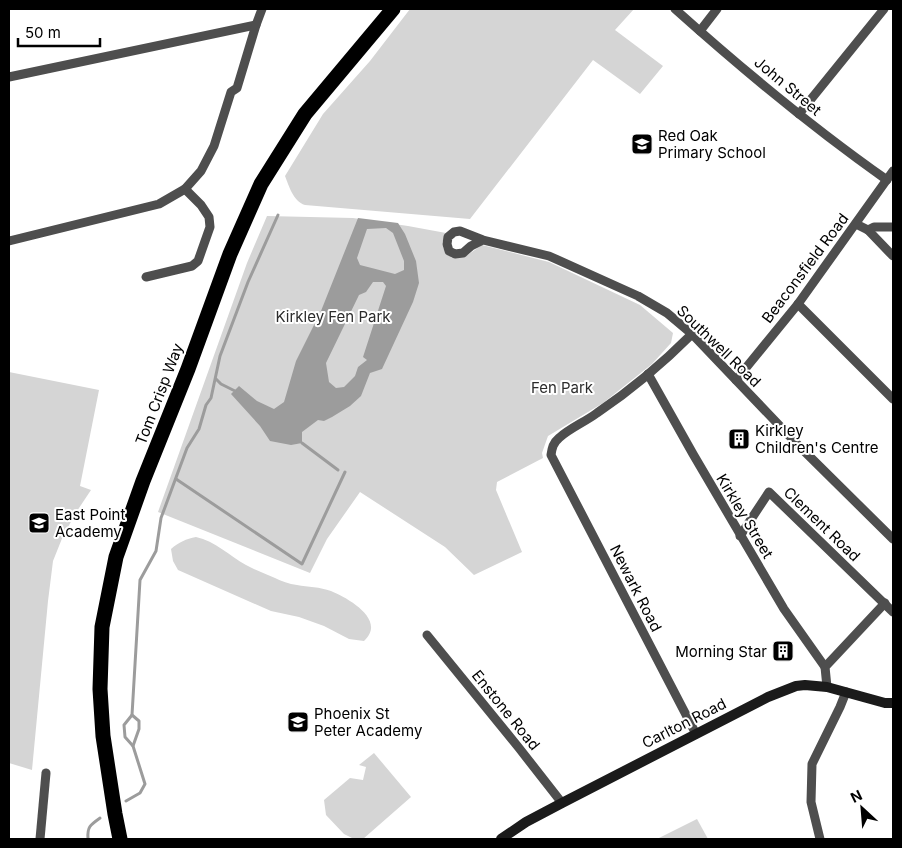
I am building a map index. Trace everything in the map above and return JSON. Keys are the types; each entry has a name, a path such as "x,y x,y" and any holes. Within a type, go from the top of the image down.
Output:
{"highway":[{"name":"Tom Crisp Way","path":"120,839 114,814 103,736 100,689 102,627 116,557 143,481 188,370 230,254 262,184 305,114 393,9"}],"street":[{"path":"9,241 159,204 185,189 201,171 214,146 231,92 237,88 262,9"},
{"name":"John Street","path":"675,9 799,114 848,153 887,180"},
{"path":"700,31 717,9"},
{"path":"799,114 884,9"},
{"path":"9,77 256,25"},
{"name":"Beaconsfield Road","path":"736,380 798,304 893,171"},
{"path":"146,277 192,266 198,261 210,227 209,217 202,205 185,189"},
{"path":"856,224 868,230 893,256"},
{"path":"868,230 874,227 893,228"},
{"name":"Southwell Road","path":"483,240 549,256 638,296 667,313 692,334 799,446 893,539"},
{"path":"798,304 893,399"},
{"path":"648,374 666,360 692,334"},
{"name":"Newark Road","path":"648,374 597,414 560,437 555,442 551,455 696,734"},
{"name":"Kirkley Street","path":"648,374 740,536 784,609 825,667"},
{"name":"Clement Road","path":"740,536 769,492 893,612"},
{"path":"827,687 825,667 885,603"},
{"name":"Enstone Road","path":"427,635 562,803"},
{"name":"Carlton Road","path":"501,839 526,822 768,696 796,686 827,687 885,703 893,703"},
{"path":"820,839 811,802 812,764 846,692"},
{"path":"40,839 46,772"}],"green space":[{"path":"410,9 634,9 615,30 663,66 640,94 593,60 470,219 305,205 301,203 292,193 285,176 323,114 370,61"},
{"name":"Kirkley Fen Park","path":"267,216 353,218 408,226 446,233 442,243 445,253 452,258 466,256 482,245 549,262 640,305 673,333 671,343 652,364 603,403 548,436 542,453 543,458 497,482 496,490 522,552 474,575 445,547 360,492 327,539 310,573 158,512 247,263"},
{"path":"9,372 99,390 80,486 91,490 63,536 53,561 32,770 9,763"},
{"path":"196,537 216,545 249,567 280,580 294,585 318,588 338,594 355,604 368,618 371,625 370,633 364,641 349,639 324,626 299,617 271,611 178,570 173,561 171,549 183,541"},
{"path":"374,753 411,797 363,839 354,839 344,834 326,815 324,800 350,778 363,780 366,767 359,765"},
{"path":"697,819 708,839 657,839"}],"shaded area":[{"path":"358,218 398,223 405,234 416,261 419,283 413,302 382,369 370,373 361,396 350,406 324,421 318,420 302,432 302,443 291,445 270,441 260,426 231,394 239,386 257,401 274,409 284,402 296,361 321,311","holes":["386,228 393,233 404,261 404,270 395,274 360,265 357,258 367,229","373,282 383,282 386,286 363,357 367,360 358,367 355,376 344,387 336,388 329,382 326,363 359,295 366,292"]}],"waterway":[{"path":"126,801 140,793 145,784 133,746 139,729 139,721 132,715 140,580 156,551 161,518 187,448 199,429 206,405 211,398 220,356 248,282 278,215"},
{"path":"216,379 221,384 235,391"},
{"path":"302,443 338,470"},
{"path":"176,479 302,564 345,472"},
{"path":"132,715 124,725 125,737 133,746"},
{"path":"88,839 90,827 100,818"}],"place":[{"name":"Red Oak Primary School","path":"642,144"},
{"name":"Kirkley Children's Centre","path":"739,439"},
{"name":"East Point Academy","path":"39,523"},
{"name":"Morning Star","path":"783,651"},
{"name":"Phoenix St Peter Academy","path":"298,722"}],"park label":[{"name":"Fen Park","path":"562,387"}]}
